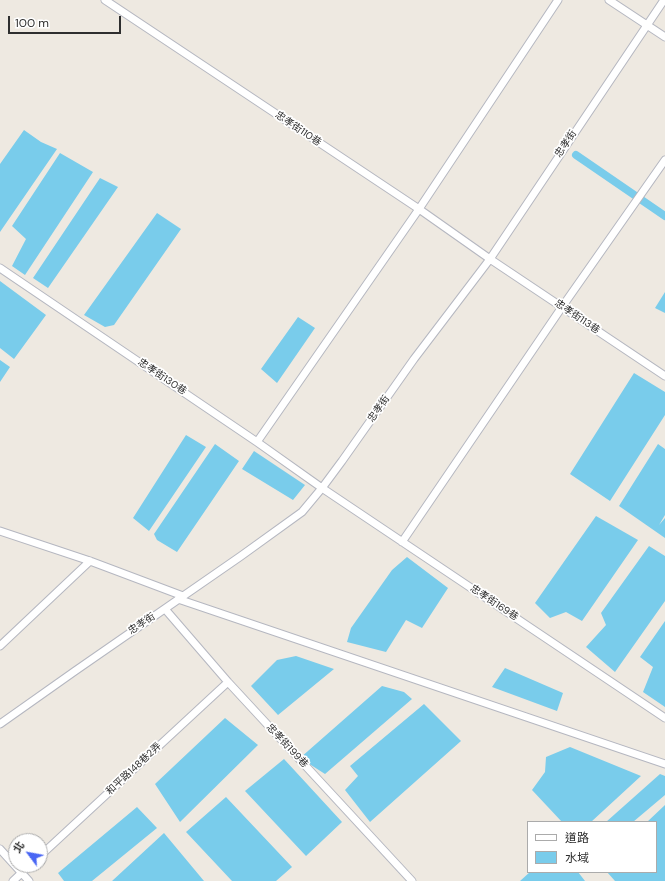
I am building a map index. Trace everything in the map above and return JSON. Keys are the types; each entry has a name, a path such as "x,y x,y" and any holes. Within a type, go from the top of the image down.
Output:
{"street":[{"name":"忠孝街110巷","path":"105,0 419,209 490,259"},
{"path":"257,442 419,209 558,0"},
{"path":"609,0 665,37"},
{"name":"忠孝街","path":"0,724 302,512 322,488 414,359 490,259 664,0"},
{"path":"402,542 562,307 665,160"},
{"name":"忠孝街113巷","path":"490,259 665,376"},
{"name":"忠孝街130巷","path":"0,268 257,442 322,488"},
{"name":"忠孝街169巷","path":"322,488 665,718"},
{"path":"0,531 90,562 181,597 665,764"},
{"path":"0,646 90,562"},
{"name":"忠孝街199巷","path":"165,609 228,682 412,881"},
{"name":"和平路148巷2弄","path":"48,849 228,682"},
{"path":"0,849 8,858"},
{"path":"13,881 22,873 29,881"}],"water":[{"path":"24,130 41,142 57,149 0,232 0,164"},
{"path":"60,153 93,172 25,275 12,266 26,239 12,226"},
{"path":"100,178 118,187 48,288 33,278"},
{"path":"157,213 181,229 114,325 105,327 84,315"},
{"path":"0,281 46,315 14,359 0,348"},
{"path":"665,292 665,313 655,308"},
{"path":"298,317 315,328 277,383 261,369"},
{"path":"0,360 10,367 0,382"},
{"path":"634,373 665,392 665,415 610,501 570,474"},
{"path":"186,435 206,447 149,531 133,518"},
{"path":"215,444 239,461 177,552 157,540 154,534"},
{"path":"658,444 665,449 665,515 659,525 665,518 665,538 619,506"},
{"path":"254,451 305,485 293,500 242,469"},
{"path":"596,516 638,540 582,621 566,612 550,618 535,603"},
{"path":"649,546 665,556 665,601 615,672 586,647 606,625 601,613"},
{"path":"407,557 448,588 422,628 406,620 386,652 347,642 351,628 392,570"},
{"path":"665,621 665,707 643,692 653,667 640,657"},
{"path":"296,656 334,669 278,715 251,686 277,660"},
{"path":"505,668 563,693 557,711 492,687"},
{"path":"382,686 404,692 412,699 325,774 300,758"},
{"path":"424,704 461,741 370,822 345,790 358,776 350,766"},
{"path":"225,718 258,745 180,822 155,784"},
{"path":"570,747 641,776 592,821 561,821 532,790 545,772 546,757"},
{"path":"284,759 342,822 306,856 245,791"},
{"path":"660,774 665,776 665,795 634,821 607,821"},
{"path":"226,797 292,867 276,881 232,881 186,832"},
{"path":"665,805 665,881 615,881 608,873 657,873 657,821 648,821"},
{"path":"137,807 157,828 92,881 64,881 58,873"},
{"path":"164,833 204,881 112,881"},
{"path":"529,873 579,873 585,881 520,881"}],"waterway":[{"path":"576,155 665,216"}]}
